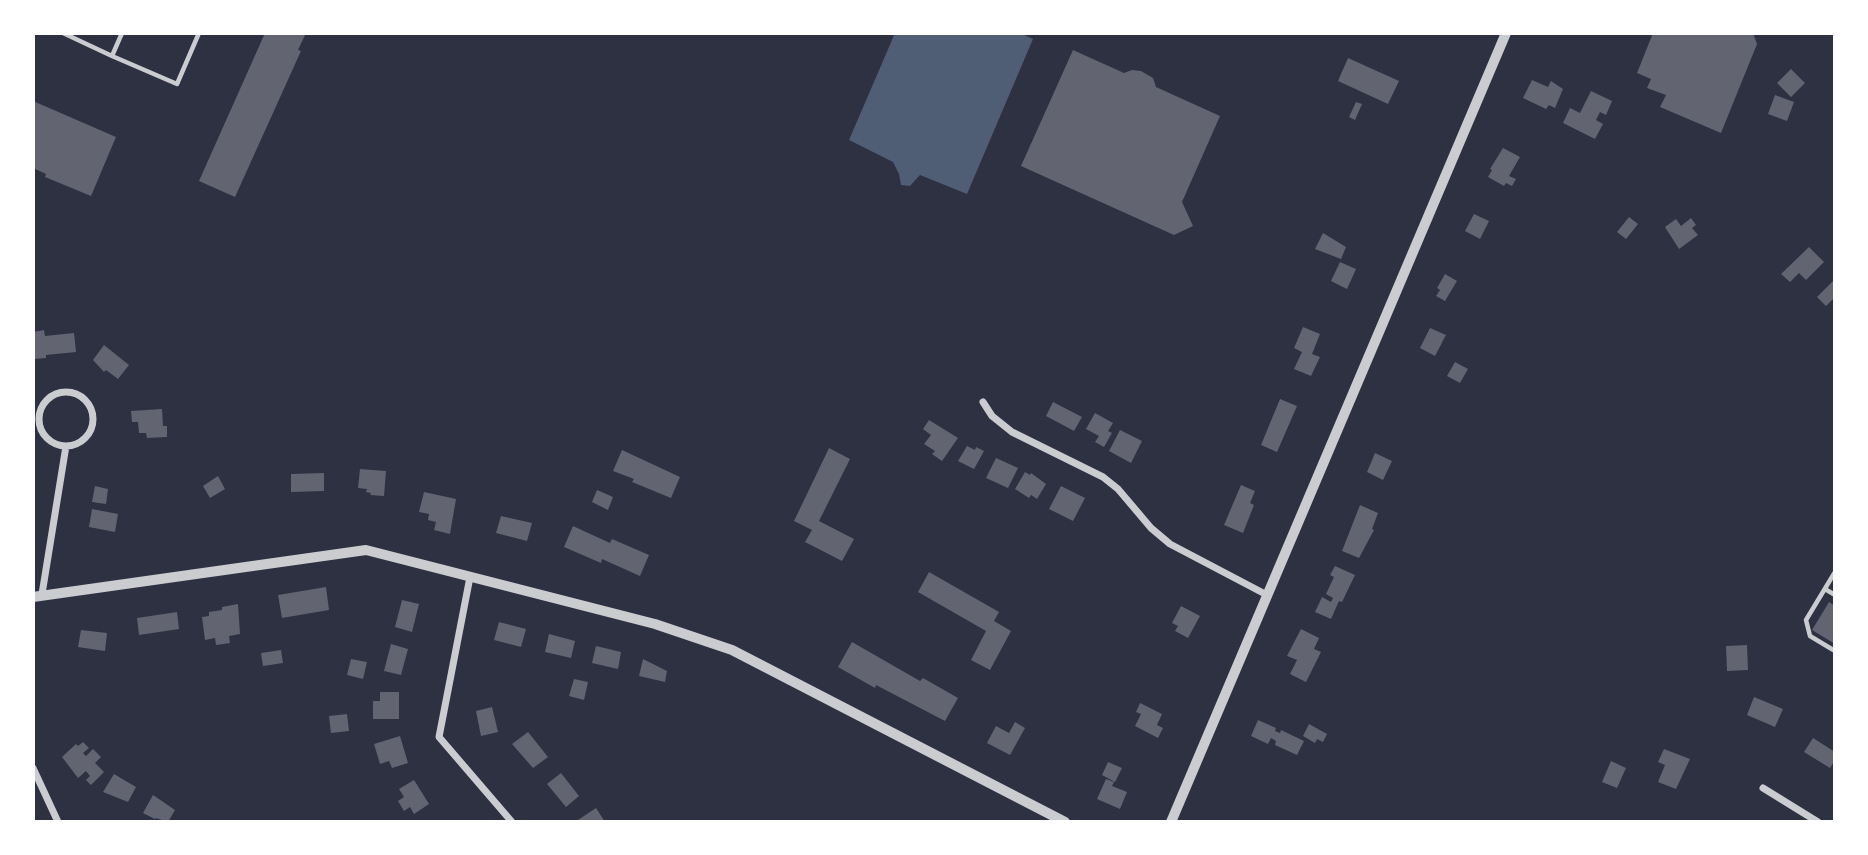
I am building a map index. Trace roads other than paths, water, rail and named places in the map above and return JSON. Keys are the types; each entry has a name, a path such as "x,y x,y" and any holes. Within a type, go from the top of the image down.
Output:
{"street":[{"path":"1171,822 1506,33"},
{"path":"60,392 69,392 85,399 90,406 93,424 83,440 66,446 50,440 44,434 39,417 46,401 60,392"},
{"path":"983,402 992,416 1012,432 1103,477 1118,489 1151,528 1170,544 1267,595"},
{"path":"66,446 38,596 366,550 655,624 732,650 1065,822"},
{"path":"470,578 439,737 512,822"},
{"path":"33,768 58,822"},
{"path":"1763,789 1807,819 1818,822"}],"lane":[{"path":"63,33 177,84 199,33"},
{"path":"112,56 122,33"},
{"path":"1835,572 1806,620 1810,636 1835,651"},
{"path":"1825,589 1835,595"}],"water":[{"path":"895,33 1020,33 1033,39 967,194 920,175 910,186 901,185 893,162 849,140"}]}
